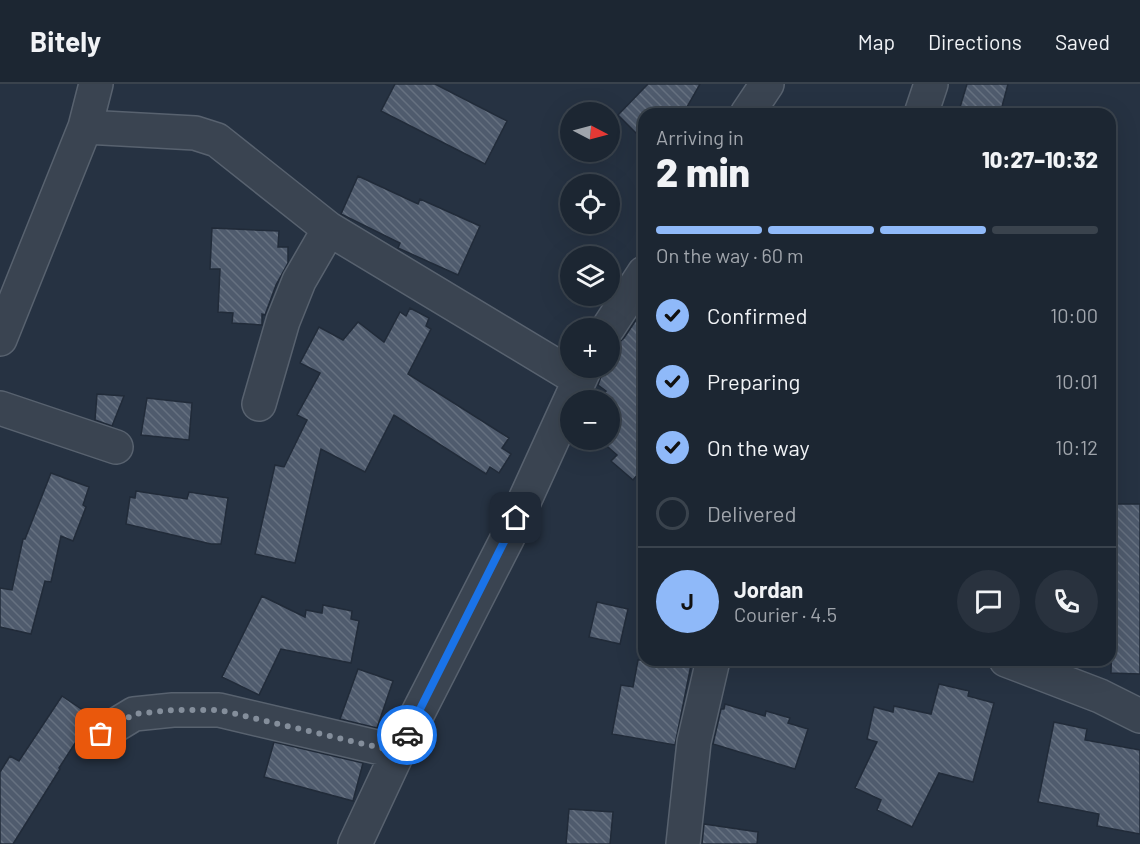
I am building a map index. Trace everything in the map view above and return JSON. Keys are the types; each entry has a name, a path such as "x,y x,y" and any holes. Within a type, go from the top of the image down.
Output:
{"street":[{"path":"0,339 85,127 96,84"},
{"path":"751,108 767,84"},
{"path":"923,108 931,84"},
{"path":"85,127 195,133 217,140 329,229 560,361"},
{"path":"258,404 283,321 299,281 329,229"},
{"path":"615,318 638,282"},
{"path":"355,844 398,752 508,537 579,378"},
{"path":"0,408 116,447"},
{"path":"683,844 694,742 712,666"},
{"path":"1022,666 1100,696 1140,716"},
{"path":"101,734 134,714 173,710 219,710 398,752"}],"building":[{"path":"395,84 435,84 507,121 485,164 381,111"},
{"path":"648,84 700,84 686,108 638,108 638,135 620,117 620,113"},
{"path":"967,84 1008,84 1002,108 960,108"},
{"path":"358,176 418,204 420,199 480,226 458,275 398,248 400,243 341,214"},
{"path":"212,228 279,231 278,247 288,247 288,263 276,285 265,315 262,314 262,325 232,323 233,313 218,312 220,269 210,269"},
{"path":"410,308 429,318 426,326 431,329 408,374 509,438 502,448 511,454 499,473 490,467 486,474 394,415 365,472 321,449 295,563 255,554 275,465 284,467 307,420 297,415 320,373 300,363 319,327 343,340 358,322 384,342 400,312 406,316"},
{"path":"638,317 638,474 633,480 611,461 617,455 611,450 620,450 620,390 605,390 598,385 600,378 620,378 620,342"},
{"path":"97,394 124,396 112,426 95,420"},
{"path":"147,398 192,403 189,440 141,435"},
{"path":"51,473 89,487 83,505 86,507 73,541 61,536 51,582 45,581 31,634 0,627 0,588 12,590 23,539 25,539"},
{"path":"136,491 187,499 189,492 228,498 221,544 211,544 126,524 130,497 135,498"},
{"path":"1116,504 1140,504 1140,674 1111,673 1111,666 1116,666"},
{"path":"262,596 305,617 306,610 322,613 323,605 352,611 351,619 359,621 351,663 281,649 259,695 222,677"},
{"path":"597,602 628,609 620,644 589,637"},
{"path":"638,660 638,666 691,666 675,745 612,734 621,685 633,687"},
{"path":"358,669 393,681 377,728 340,719"},
{"path":"939,684 969,691 968,696 994,703 973,782 939,773 912,827 877,810 881,800 855,788 877,742 867,739 874,707 893,712 894,706 931,714"},
{"path":"62,696 93,717 85,724 83,731 13,844 0,844 0,772 10,756 19,761"},
{"path":"725,704 765,716 766,711 790,718 788,723 808,729 795,769 713,744 721,709 724,709"},
{"path":"1054,722 1087,729 1085,740 1140,750 1140,834 1097,826 1099,814 1038,802"},
{"path":"274,742 363,763 353,801 264,777"},
{"path":"569,809 613,812 610,844 566,844"},
{"path":"704,824 758,832 757,844 702,844"}],"way so far":[{"path":"101,734 134,714 173,710 219,710 398,752 407,735"}],"route":[{"path":"407,735 516,518"}]}
